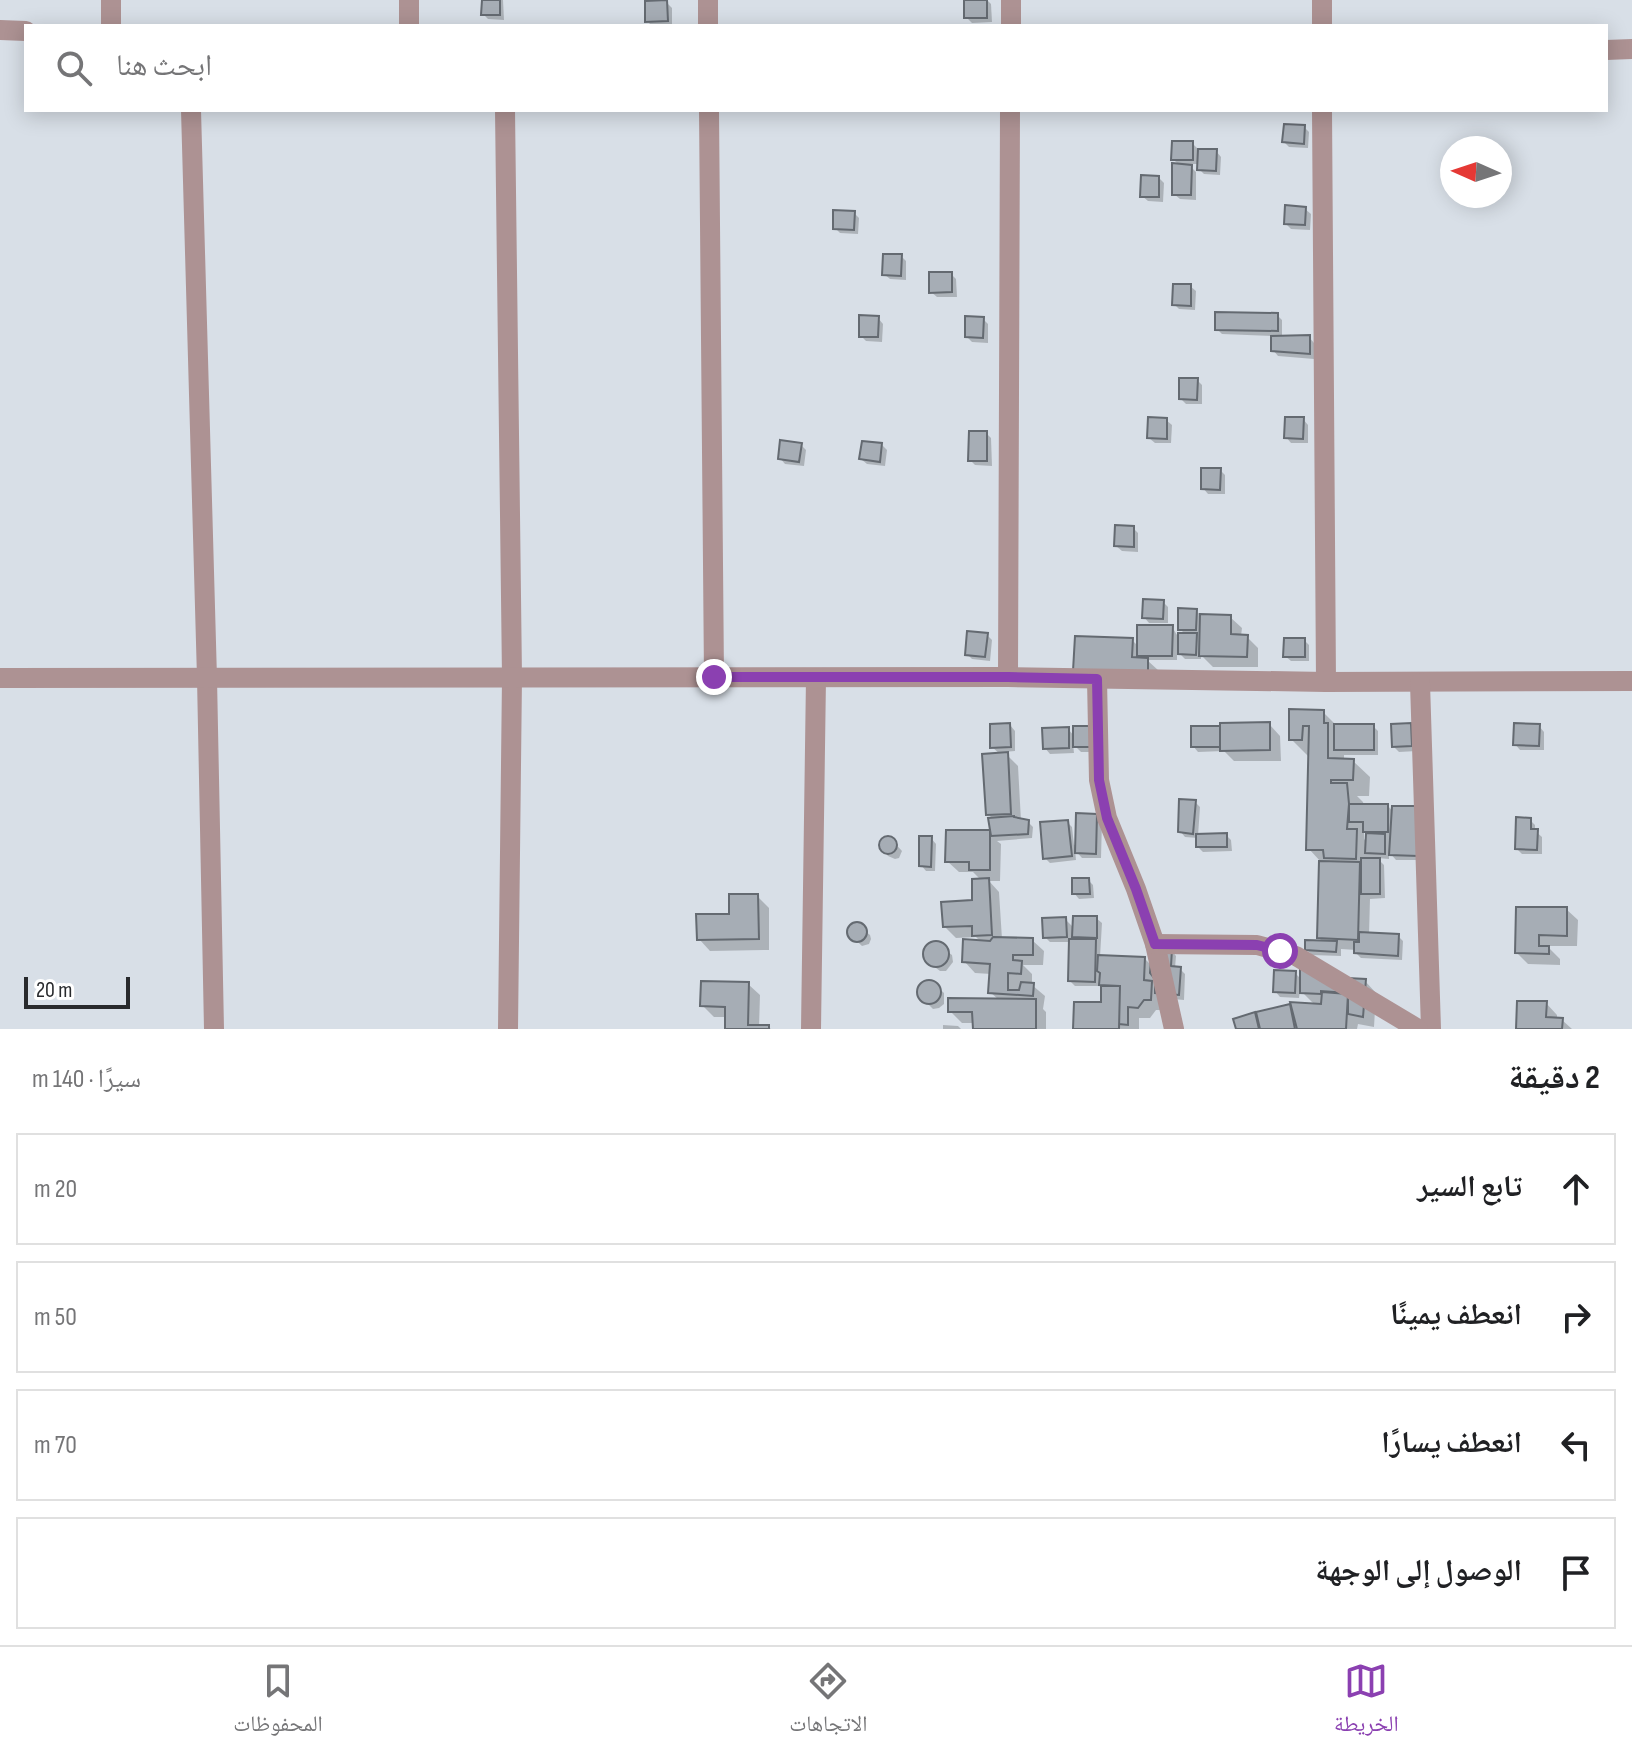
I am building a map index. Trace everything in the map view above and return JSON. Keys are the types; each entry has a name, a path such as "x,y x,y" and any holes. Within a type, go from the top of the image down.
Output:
{"street":[{"path":"111,0 111,24"},
{"path":"409,0 409,24"},
{"path":"708,0 708,24"},
{"path":"1011,0 1011,24"},
{"path":"1322,0 1322,24"},
{"path":"0,30 24,31"},
{"path":"1608,50 1632,49"},
{"path":"191,112 214,1029"},
{"path":"505,112 512,677 508,1029"},
{"path":"709,112 714,677"},
{"path":"1008,677 1010,112"},
{"path":"1322,112 1326,682"},
{"path":"0,678 1008,677 1420,683 1632,681"},
{"path":"811,1029 816,678"},
{"path":"1097,679 1099,780 1107,818 1155,944 1174,1029"},
{"path":"1420,683 1431,1029"},
{"path":"1155,944 1257,945 1296,956 1418,1029"}],"building":[{"path":"482,0 500,0 500,15 481,15"},
{"path":"667,0 668,21 645,22 645,1"},
{"path":"964,0 987,0 987,18 964,18"},
{"path":"1284,124 1305,125 1304,144 1282,142"},
{"path":"1172,141 1193,141 1193,160 1171,160"},
{"path":"1198,149 1217,149 1216,171 1197,170"},
{"path":"1172,163 1192,165 1191,195 1172,195"},
{"path":"1141,175 1159,176 1159,197 1140,197"},
{"path":"1285,205 1306,207 1305,225 1284,224"},
{"path":"833,210 855,211 854,230 833,229"},
{"path":"883,254 902,254 901,276 882,275"},
{"path":"929,272 952,272 952,292 929,293"},
{"path":"1173,284 1191,284 1191,306 1172,305"},
{"path":"1215,312 1278,313 1278,331 1215,330"},
{"path":"859,315 879,316 878,337 859,337"},
{"path":"965,316 984,317 983,338 965,337"},
{"path":"1310,335 1310,354 1271,351 1271,336"},
{"path":"1179,378 1198,378 1197,400 1179,399"},
{"path":"1148,417 1167,418 1167,439 1147,438"},
{"path":"1285,417 1304,417 1303,439 1284,438"},
{"path":"969,431 987,431 987,461 968,461"},
{"path":"780,440 802,443 799,462 778,459"},
{"path":"862,441 882,443 880,462 859,459"},
{"path":"1201,468 1221,468 1220,490 1201,489"},
{"path":"1115,525 1134,526 1134,547 1114,546"},
{"path":"1143,599 1164,600 1163,619 1142,618"},
{"path":"1178,608 1197,609 1196,630 1178,630"},
{"path":"1200,614 1231,615 1231,634 1248,635 1247,657 1199,656"},
{"path":"1137,625 1173,625 1172,656 1137,656"},
{"path":"967,631 988,633 985,657 965,655"},
{"path":"1178,633 1197,633 1196,655 1178,654"},
{"path":"1075,636 1133,638 1132,657 1148,658 1148,673 1073,671"},
{"path":"1284,638 1305,638 1305,657 1283,657"},
{"path":"1289,709 1324,710 1324,723 1328,723 1328,758 1354,759 1353,780 1331,780 1331,783 1347,783 1347,829 1357,829 1356,859 1324,858 1323,850 1306,850 1309,726 1303,726 1302,740 1289,740"},
{"path":"1270,722 1270,750 1220,751 1220,723"},
{"path":"1010,723 1011,747 990,748 990,724"},
{"path":"1411,723 1412,746 1392,747 1391,724"},
{"path":"1514,723 1540,724 1539,746 1513,745"},
{"path":"1334,724 1374,724 1374,750 1334,750"},
{"path":"1073,726 1096,726 1096,747 1073,747"},
{"path":"1191,726 1220,726 1220,747 1191,747"},
{"path":"1069,727 1069,748 1043,749 1042,728"},
{"path":"1008,752 1011,814 986,815 982,754"},
{"path":"1179,799 1196,800 1193,834 1178,832"},
{"path":"1349,804 1388,804 1388,832 1363,832 1363,822 1349,822"},
{"path":"1392,806 1418,806 1418,856 1389,855"},
{"path":"1076,813 1097,814 1096,854 1075,853"},
{"path":"1014,816 1029,820 1028,834 991,836 988,818"},
{"path":"1516,817 1531,818 1531,829 1538,829 1537,850 1515,849"},
{"path":"1068,820 1072,856 1043,859 1040,822"},
{"path":"946,830 990,830 990,870 969,870 969,862 945,862"},
{"path":"1227,833 1227,847 1196,847 1196,834"},
{"path":"1366,833 1385,834 1385,854 1365,853"},
{"path":"888,836 897,845 888,854 879,845"},
{"path":"919,836 932,836 931,867 919,866"},
{"path":"1361,858 1380,858 1380,894 1361,894"},
{"path":"1319,861 1360,862 1358,940 1317,938"},
{"path":"989,878 992,935 972,936 972,926 943,927 941,902 972,900 972,879"},
{"path":"1072,878 1089,878 1090,894 1072,894"},
{"path":"729,894 758,894 759,939 697,940 696,914 729,914"},
{"path":"1516,907 1567,907 1567,936 1539,935 1539,946 1549,946 1549,954 1515,953"},
{"path":"1073,916 1097,916 1097,938 1072,937"},
{"path":"1066,917 1067,937 1043,938 1042,918"},
{"path":"857,922 864,925 867,932 864,939 857,942 850,939 847,932 850,925"},
{"path":"1359,932 1399,934 1398,956 1354,953 1354,942 1359,942"},
{"path":"993,937 1033,938 1033,955 1013,955 1013,960 1022,961 1021,974 1008,973 1008,990 1019,990 1021,982 1034,983 1033,996 988,993 990,964 962,962 963,939 990,941"},
{"path":"1069,939 1096,939 1095,982 1068,981"},
{"path":"1305,940 1337,941 1336,952 1305,950"},
{"path":"936,941 945,945 949,954 945,963 936,967 927,963 923,954 927,945"},
{"path":"1152,948 1172,949 1171,966 1181,967 1179,995 1155,993 1155,979 1150,973"},
{"path":"1098,955 1145,957 1144,980 1152,981 1151,1000 1144,1000 1138,1008 1128,1007 1128,1025 1119,1024 1119,986 1099,985"},
{"path":"1300,968 1327,977 1366,979 1363,1017 1348,1014 1348,993 1300,993"},
{"path":"1274,970 1296,971 1295,993 1273,992"},
{"path":"929,980 938,983 941,992 938,1001 929,1004 920,1001 917,992 920,983"},
{"path":"701,981 749,982 748,1025 769,1025 769,1029 725,1029 725,1007 700,1006"},
{"path":"1101,986 1120,986 1119,1029 1073,1029 1074,1002 1101,1002"},
{"path":"1322,992 1348,994 1346,1029 1297,1029 1290,1002 1321,1004"},
{"path":"948,998 1036,999 1036,1029 973,1029 972,1012 948,1012"},
{"path":"1517,1001 1547,1001 1546,1017 1563,1018 1562,1029 1516,1029"},
{"path":"1290,1004 1295,1029 1260,1029 1256,1012"},
{"path":"1255,1012 1259,1029 1236,1029 1233,1019"}],"route":[{"path":"714,677 1097,679 1099,780 1107,818 1155,944 1257,945 1280,951"}]}
